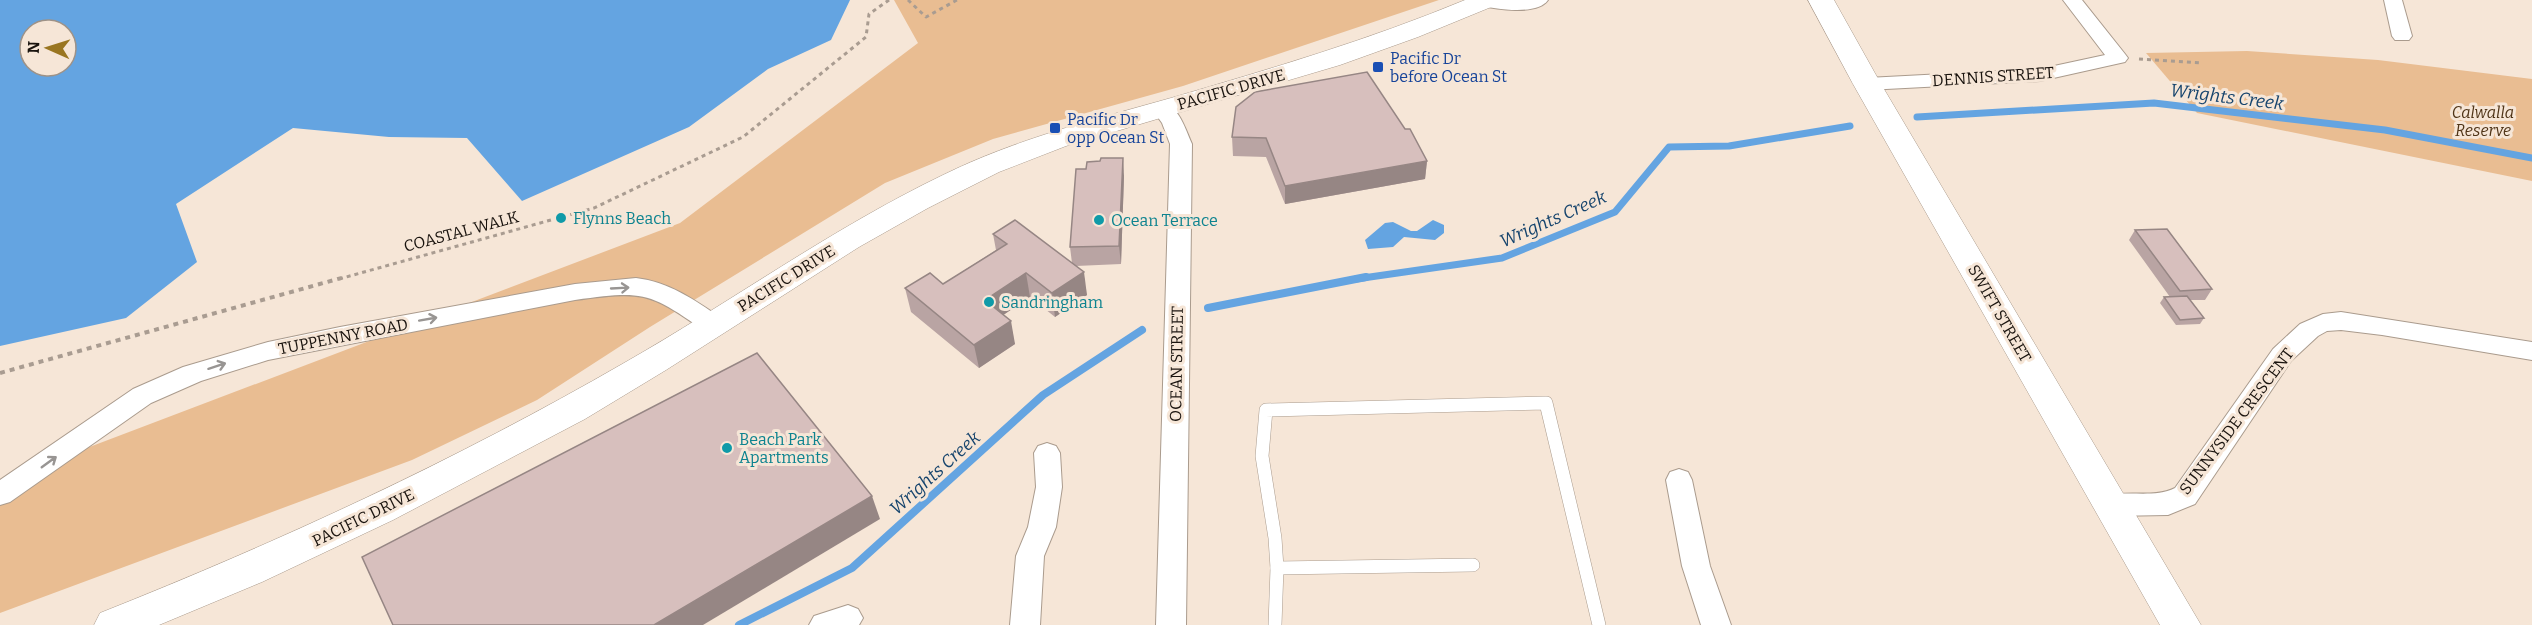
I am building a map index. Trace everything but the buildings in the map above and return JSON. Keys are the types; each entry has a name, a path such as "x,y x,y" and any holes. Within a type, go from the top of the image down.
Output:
{"street":[{"path":"1486,0 1522,5 1539,0"},
{"name":"PACIFIC DRIVE","path":"114,625 187,597 333,532 492,454 638,371 843,242 962,178 1025,150 1092,127 1321,63 1412,31 1486,0"},
{"name":"SWIFT STREET","path":"1821,0 1867,84 2181,625"},
{"path":"2072,0 2118,58"},
{"path":"2393,0 2402,36"},
{"name":"DENNIS STREET","path":"1867,84 2040,75 2118,58"},
{"name":"OCEAN STREET","path":"1162,109 1172,121 1181,144 1172,625"},
{"name":"TUPPENNY ROAD","path":"0,494 142,396 192,374 268,351 551,297 622,287 652,289 665,294 712,324"},
{"name":"SUNNYSIDE CRESCENT","path":"2112,505 2168,504 2185,496 2282,355 2309,330 2323,323 2341,321 2372,324 2532,351"},
{"path":"1025,625 1030,556 1042,527 1049,486 1047,453"},
{"path":"1679,480 1696,567 1716,625"}],"lane":[{"path":"1275,625 1277,568 1262,456 1266,410 1546,403 1599,625"},
{"path":"1277,568 1473,565"}],"path":[{"name":"COASTAL WALK","path":"0,373 594,208 743,137 866,38 870,14 889,0"},
{"path":"908,0 926,17 957,0"},
{"path":"2118,58 2202,63"}],"green space":[{"path":"894,0 1439,0 1183,86 993,139 885,183 650,327 537,400 412,460 0,613 0,481 680,223 918,43"},
{"name":"Calwalla Reserve","path":"2247,51 2378,60 2532,79 2532,181 2197,113 2146,53"}],"water":[{"path":"0,0 850,0 831,40 768,69 689,127 522,201 467,138 389,137 293,128 176,204 197,262 126,318 0,346"},
{"path":"1433,220 1444,225 1444,233 1435,240 1404,237 1393,247 1368,249 1365,240 1385,223 1393,222 1411,231 1417,231"}],"waterway":[{"name":"Wrights Creek","path":"1917,117 2154,103 2385,130 2532,158"},
{"name":"Wrights Creek","path":"1356,279 1502,258 1615,212 1669,147 1729,146 1850,126"},
{"name":"Wrights Creek","path":"1208,308 1366,277"},
{"name":"Wrights Creek","path":"739,625 852,568 1043,395 1142,330"}],"place":[{"name":"Pacific Dr before Ocean St","path":"1378,67"},
{"name":"Pacific Dr opp Ocean St","path":"1055,128"},
{"name":"Flynns Beach","path":"561,218"},
{"name":"Ocean Terrace","path":"1099,220"},
{"name":"Sandringham","path":"989,302"},
{"name":"Beach Park Apartments","path":"727,448"}]}
